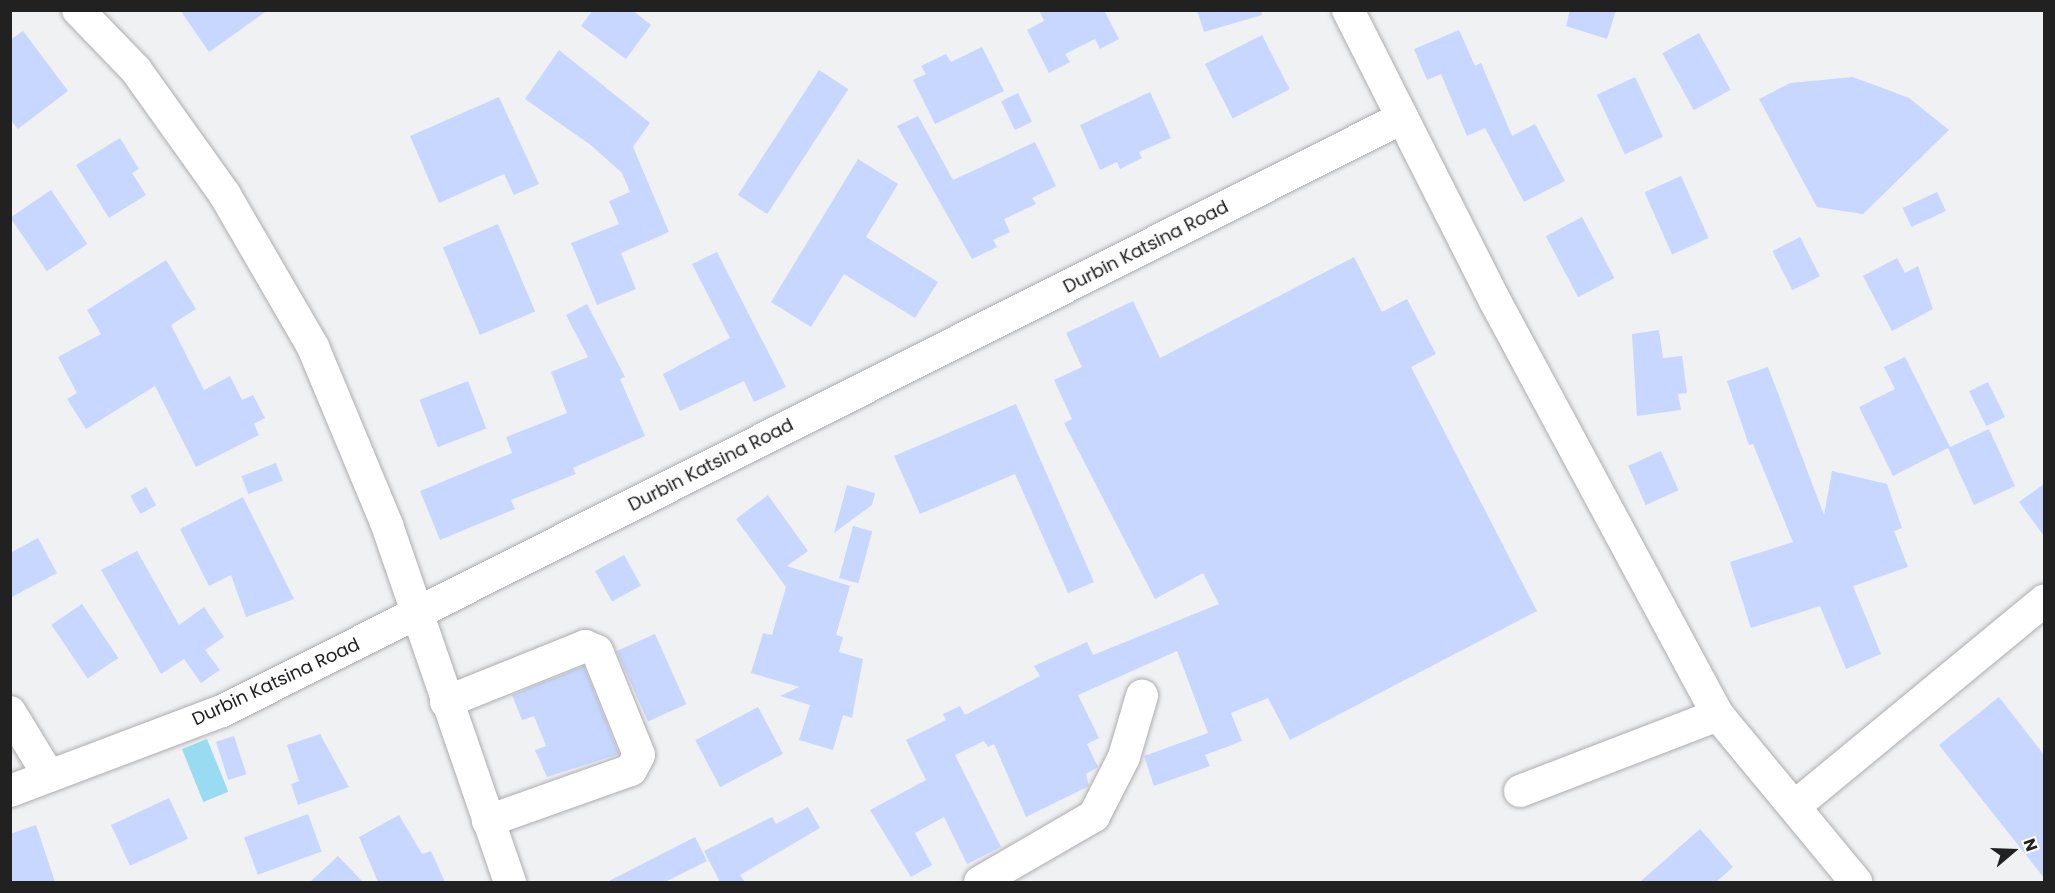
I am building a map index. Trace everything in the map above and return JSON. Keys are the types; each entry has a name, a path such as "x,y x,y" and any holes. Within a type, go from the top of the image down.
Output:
{"street":[{"path":"78,10 136,70 225,195 313,347 387,525 415,614 510,882"},
{"path":"1348,10 1402,118 1718,715 1856,882"},
{"name":"Durbin Katsina Road","path":"10,790 222,711 1402,118"},
{"path":"1795,806 2044,601"},
{"path":"446,702 585,646 597,651 639,755 631,770 488,821"},
{"path":"980,882 1094,816 1124,757 1142,696"},
{"path":"10,712 49,776"},
{"path":"1520,791 1718,715"}],"water":[{"path":"207,739 228,792 203,802 182,749"}],"building":[{"path":"180,10 268,10 209,52"},
{"path":"593,10 632,10 651,25 626,59 581,26"},
{"path":"1039,10 1104,10 1119,39 1100,49 1095,39 1065,54 1070,62 1049,73 1027,30 1044,21"},
{"path":"1197,10 1261,10 1262,15 1204,32"},
{"path":"1570,10 1616,10 1607,39 1566,26"},
{"path":"1459,30 1475,66 1481,63 1512,136 1535,124 1565,181 1524,202 1485,128 1467,136 1441,74 1427,80 1414,49"},
{"path":"23,31 68,91 18,129 10,119 10,40"},
{"path":"1699,33 1731,90 1694,110 1662,53"},
{"path":"1262,35 1290,89 1233,118 1205,64"},
{"path":"982,47 1004,91 935,124 913,80 926,74 921,66 946,54 951,62"},
{"path":"559,50 650,123 633,147 669,232 621,253 636,289 597,305 571,243 619,224 609,201 630,192 622,173 592,146 525,99"},
{"path":"819,70 848,89 767,214 738,195"},
{"path":"1635,77 1663,137 1625,155 1597,95"},
{"path":"1853,77 1909,98 1949,130 1863,214 1817,207 1759,99 1790,83"},
{"path":"1150,92 1171,138 1139,152 1142,158 1120,169 1117,162 1100,170 1080,125"},
{"path":"1018,93 1032,122 1015,130 1001,101"},
{"path":"499,97 539,184 514,195 504,174 439,203 410,136"},
{"path":"918,116 953,180 1035,142 1056,186 1032,198 1036,204 1004,219 1010,232 993,240 997,247 972,259 897,126"},
{"path":"120,138 139,169 132,173 146,195 109,218 76,165"},
{"path":"858,159 898,184 866,237 938,282 915,318 844,274 811,327 771,302"},
{"path":"1681,176 1709,238 1672,254 1644,192"},
{"path":"51,190 87,244 47,271 10,217"},
{"path":"1937,192 1946,211 1911,227 1903,208"},
{"path":"1582,217 1614,278 1578,297 1546,236"},
{"path":"498,224 535,311 480,335 443,247"},
{"path":"1800,237 1820,276 1792,290 1772,251"},
{"path":"717,252 786,387 754,402 744,381 680,411 663,374 730,338 692,264"},
{"path":"1354,257 1382,312 1407,299 1436,354 1411,367 1537,611 1290,740 1268,698 1231,713 1242,741 1205,755 1210,766 1154,786 1144,756 1208,733 1177,651 1078,695 1099,738 1087,744 1098,767 1086,774 1089,786 1026,817 994,744 988,747 984,741 955,755 1001,847 967,864 944,817 915,833 932,865 911,877 870,810 926,780 906,740 946,720 943,714 960,706 965,715 1040,676 1034,666 1087,642 1093,655 1219,604 1203,573 1155,599 1064,423 1072,419 1054,380 1082,367 1066,333 1133,301 1160,358"},
{"path":"1897,258 1905,273 1918,266 1933,309 1892,331 1863,276"},
{"path":"166,260 196,309 171,325 204,390 230,376 242,400 253,395 265,418 254,424 259,435 196,467 155,386 86,429 67,399 77,393 58,357 101,334 87,310"},
{"path":"587,304 625,377 620,379 645,436 573,468 576,474 511,500 515,509 440,540 420,491 512,453 506,437 567,413 551,372 588,357 566,315"},
{"path":"1659,330 1663,358 1682,356 1687,393 1678,394 1681,410 1637,416 1632,334"},
{"path":"1905,357 1950,447 1989,429 2015,486 1974,505 1948,448 1893,476 1859,407 1895,389 1884,367"},
{"path":"1768,367 1824,515 1832,471 1887,484 1902,528 1894,531 1908,567 1853,586 1881,654 1846,669 1820,606 1751,628 1730,562 1793,542 1753,444 1749,445 1727,381"},
{"path":"468,381 486,429 438,447 419,400"},
{"path":"1988,382 2005,417 1986,426 1969,391"},
{"path":"1016,404 1094,582 1068,593 1015,474 920,514 894,456"},
{"path":"1661,451 1678,490 1646,505 1628,466"},
{"path":"276,463 283,481 248,494 241,476"},
{"path":"2044,484 2044,536 2019,502"},
{"path":"847,485 875,493 872,505 834,533"},
{"path":"146,487 156,505 140,514 130,496"},
{"path":"768,495 808,551 787,566 850,586 836,635 843,637 839,652 863,659 852,718 843,715 833,750 799,740 810,705 780,696 799,687 751,673 763,633 772,635 786,587 736,519"},
{"path":"243,497 294,599 246,617 231,575 209,586 180,529"},
{"path":"853,526 872,531 858,583 839,578"},
{"path":"38,538 57,573 10,598 10,553"},
{"path":"137,551 179,625 204,607 224,637 205,650 220,670 201,683 184,659 161,674 101,570"},
{"path":"624,555 641,586 612,602 595,571"},
{"path":"82,604 118,658 88,679 51,625"},
{"path":"655,634 686,704 648,721 617,651"},
{"path":"584,666 619,754 547,777 535,750 546,746 534,716 522,720 512,695"},
{"path":"1999,697 2044,755 2044,878 1939,745"},
{"path":"758,707 783,754 720,787 695,740"},
{"path":"320,734 349,787 298,805 291,784 299,781 287,745"},
{"path":"234,736 246,774 228,780 216,742"},
{"path":"169,798 188,839 130,866 111,825"},
{"path":"808,807 820,828 740,875 745,882 720,882 704,851 772,817 776,824"},
{"path":"308,814 322,852 258,875 244,837"},
{"path":"399,815 422,854 431,851 445,882 378,882 359,837"},
{"path":"36,825 55,882 10,882 10,834"},
{"path":"1700,829 1733,867 1716,882 1640,882"},
{"path":"695,837 707,861 665,882 607,882"},
{"path":"338,856 363,882 310,882"}]}
